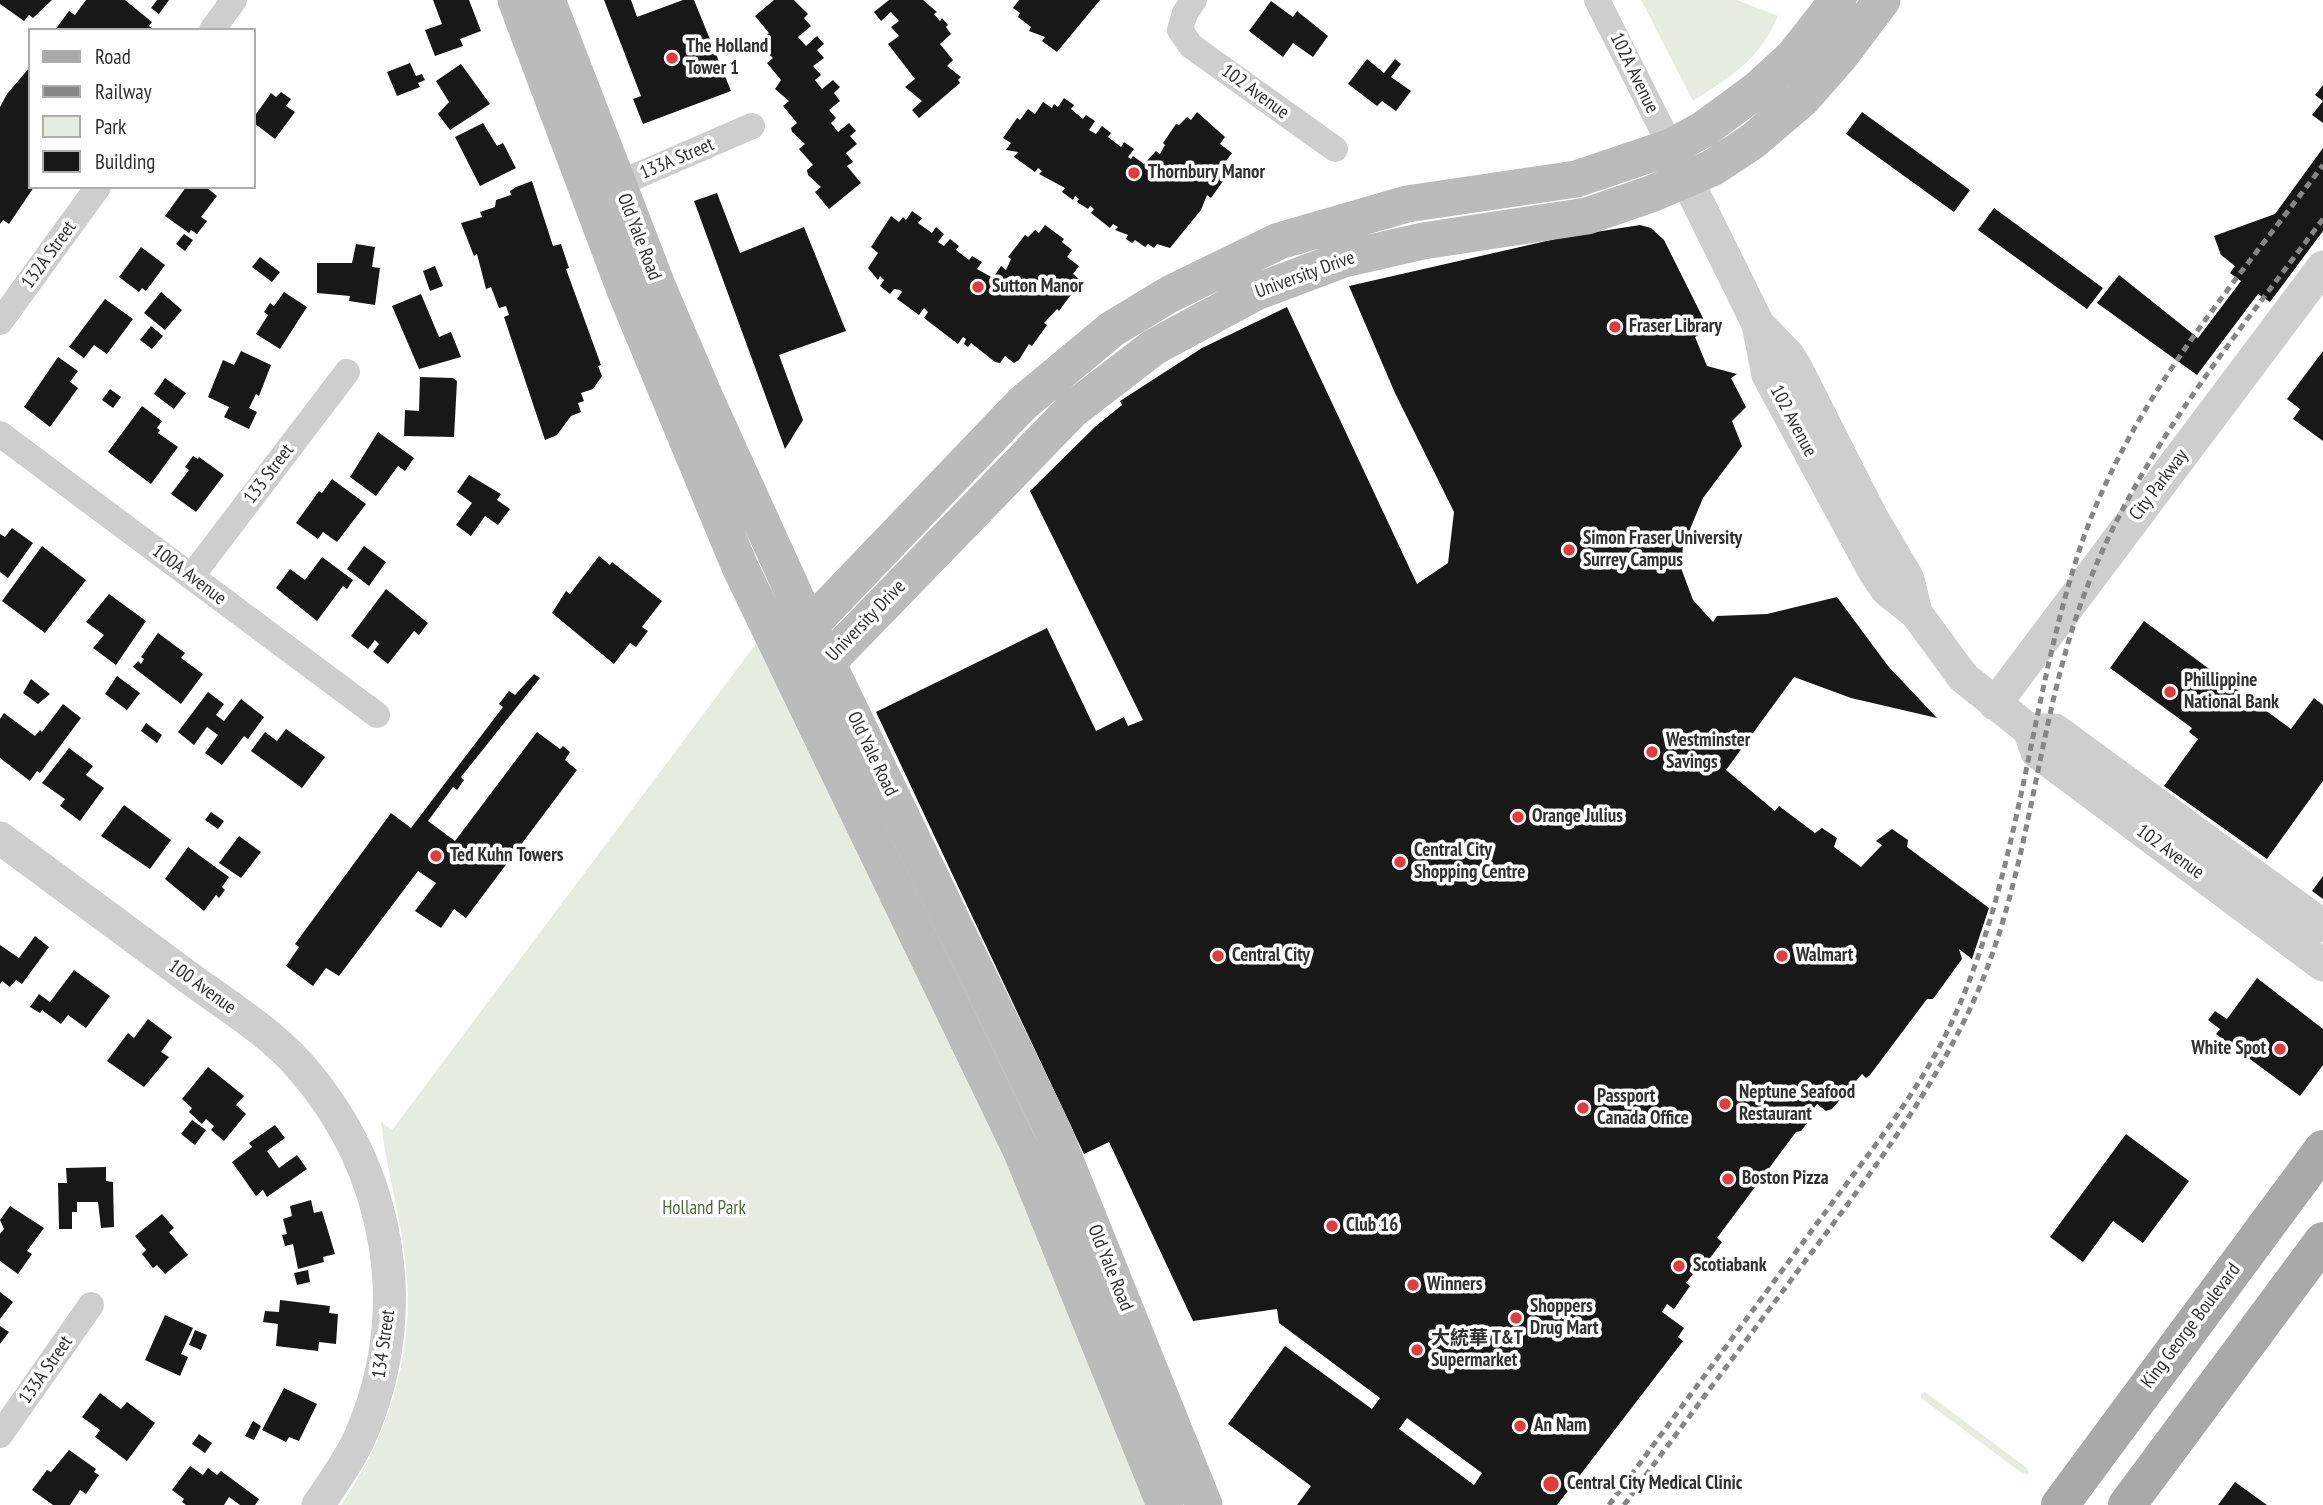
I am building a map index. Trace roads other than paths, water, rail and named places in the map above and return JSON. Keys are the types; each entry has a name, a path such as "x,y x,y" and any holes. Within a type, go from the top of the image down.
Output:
{"main road":[{"name":"Old Yale Road","path":"516,0 674,413 782,656 1006,1117 1165,1505"},
{"name":"Old Yale Road","path":"547,0 706,400 809,626 1031,1084 1085,1206 1204,1505"},
{"name":"University Drive","path":"800,692 997,485 1072,410 1121,369 1188,326 1292,277 1385,248 1587,216 1679,163 1704,129 1757,90 1794,56 1838,0"},
{"name":"University Drive","path":"782,656 935,494 1056,373 1112,329 1170,294 1279,241 1407,204 1679,163 1712,168 1754,141 1784,116 1839,57 1882,0"},
{"path":"997,485 1017,439 1035,417 1056,373"},
{"name":"King George Boulevard","path":"2063,1504 2323,1149"},
{"path":"1048,1214 1085,1206"},
{"path":"2063,1504 2130,1501 2323,1241"}],"street":[{"path":"213,28 234,0"},
{"name":"102 Avenue","path":"1194,0 1185,13 1180,30 1191,46 1335,149"},
{"name":"102A Avenue","path":"1597,0 1679,163"},
{"name":"133A Street","path":"571,146 618,184 752,126"},
{"name":"102 Avenue","path":"1679,163 1758,324 1795,366 1871,516 1908,579 1916,613 1956,669 2029,730 2037,752 2323,965"},
{"name":"132A Street","path":"0,322 97,189"},
{"name":"City Parkway","path":"1996,704 2323,267"},
{"name":"133 Street","path":"191,576 347,372"},
{"name":"100A Avenue","path":"0,435 377,715"},
{"name":"102 Avenue","path":"2029,730 2055,730 2323,926"},
{"name":"100 Avenue","path":"0,838 275,1042 298,1064 326,1098 352,1140 365,1171"},
{"name":"134 Street","path":"318,1505 359,1440 373,1405 387,1347 391,1277 385,1235 365,1171"},
{"name":"133A Street","path":"0,1435 91,1306"}],"railway":[{"path":"1609,1505 1890,1125 1937,1052 1974,969 1993,910 2009,850 2062,607 2080,548 2101,495 2154,395 2219,301 2323,165"},
{"path":"1624,1505 1873,1170 1934,1077 1952,1044 1969,1011 2004,919 2059,678 2072,630 2093,573 2118,518 2147,465 2180,414 2323,219"}],"place":[{"name":"The Holland Tower 1","path":"672,58"},
{"name":"Thornbury Manor","path":"1134,173"},
{"name":"Sutton Manor","path":"978,287"},
{"name":"Fraser Library","path":"1615,327"},
{"name":"Simon Fraser University Surrey Campus","path":"1569,550"},
{"name":"Phillippine National Bank","path":"2170,692"},
{"name":"Westminster Savings","path":"1652,752"},
{"name":"Orange Julius","path":"1518,817"},
{"name":"Ted Kuhn Towers","path":"436,856"},
{"name":"Central City Shopping Centre","path":"1400,862"},
{"name":"Central City","path":"1218,956"},
{"name":"Walmart","path":"1782,956"},
{"name":"White Spot","path":"2280,1049"},
{"name":"Neptune Seafood Restaurant","path":"1725,1104"},
{"name":"Passport Canada Office","path":"1583,1108"},
{"name":"Boston Pizza","path":"1728,1179"},
{"name":"Club 16","path":"1332,1226"},
{"name":"Scotiabank","path":"1679,1266"},
{"name":"Winners","path":"1413,1285"},
{"name":"Shoppers Drug Mart","path":"1516,1318"},
{"name":"大統華 T&T Supermarket","path":"1417,1350"},
{"name":"An Nam","path":"1520,1426"},
{"name":"Central City Medical Clinic","path":"1551,1484"}],"park label":[{"name":"Holland Park","path":"704,1209"}]}
